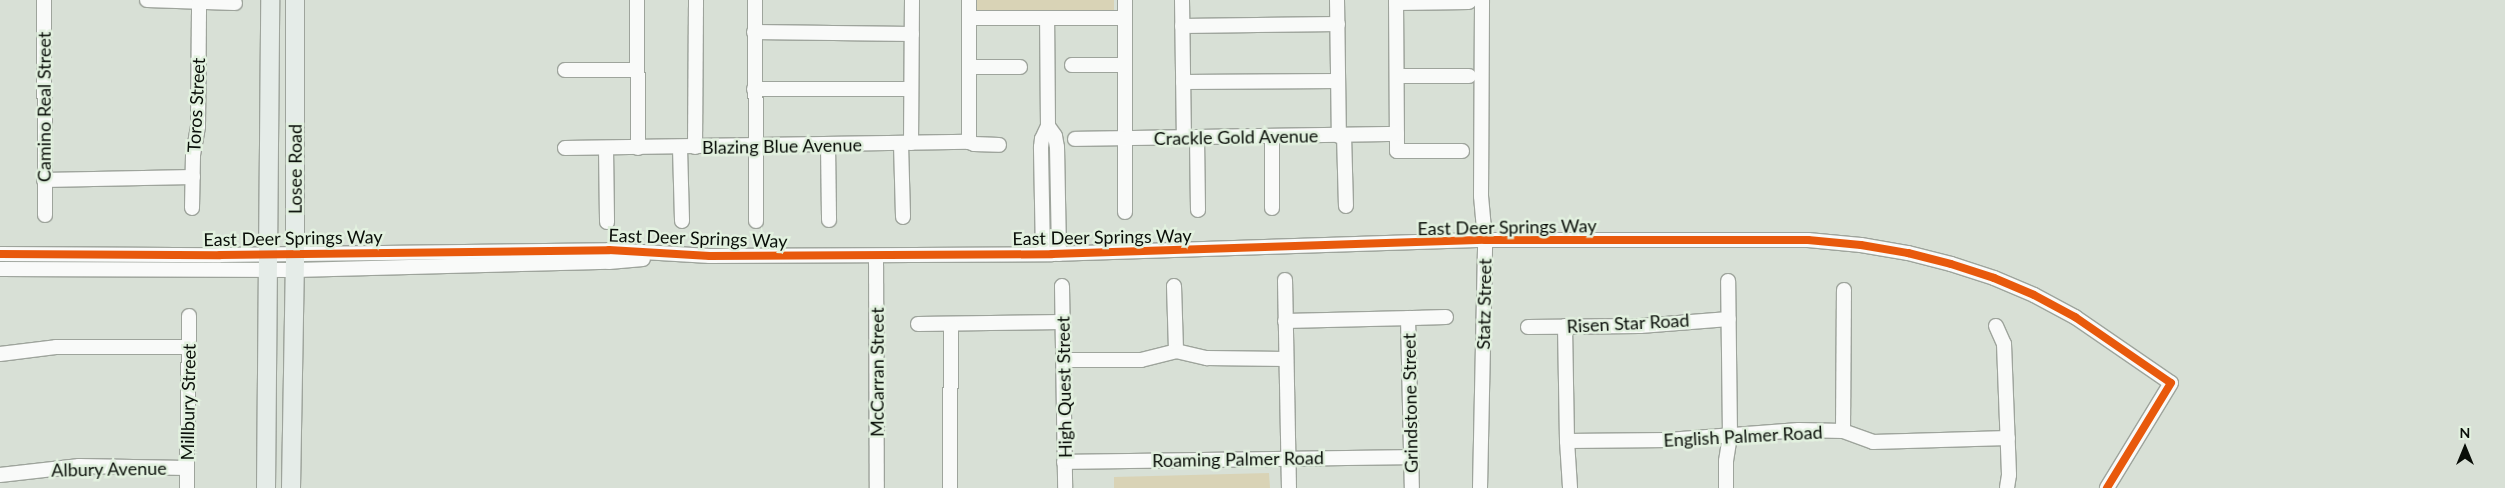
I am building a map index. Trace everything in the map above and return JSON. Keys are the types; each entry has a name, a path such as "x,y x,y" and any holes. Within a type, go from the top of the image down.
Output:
{"main road":[{"name":"Losee Road","path":"266,488 270,0"},
{"name":"Losee Road","path":"291,488 295,262 295,3"}],"street":[{"name":"Camino Real Street","path":"44,0 45,215"},
{"path":"147,0 235,3"},
{"path":"637,0 638,148"},
{"path":"695,147 696,0"},
{"path":"755,0 754,146 756,221"},
{"path":"903,217 906,144 912,89 912,0"},
{"path":"968,142 969,0"},
{"path":"1125,0 1125,212"},
{"path":"1182,0 1184,82 1198,210"},
{"path":"1337,0 1338,81 1346,206"},
{"path":"1462,150 1397,151 1396,1 1476,1"},
{"name":"Statz Street","path":"1476,1 1481,196 1485,240 1480,488"},
{"name":"Toros Street","path":"192,208 193,155 198,126 199,2"},
{"path":"969,18 1125,18"},
{"path":"1043,254 1041,147 1042,139 1048,126 1047,18"},
{"path":"1182,26 1338,24"},
{"path":"754,32 912,34"},
{"path":"1072,65 1125,65"},
{"path":"969,67 1020,67"},
{"path":"565,70 637,70"},
{"path":"1397,76 1469,76"},
{"path":"1184,82 1338,81"},
{"path":"754,89 912,89"},
{"path":"1048,126 1057,140 1059,254"},
{"name":"Crackle Gold Avenue","path":"1075,140 1397,134"},
{"path":"1272,136 1272,208"},
{"name":"Blazing Blue Avenue","path":"565,148 828,146 968,142 999,145"},
{"path":"828,146 829,220"},
{"path":"606,148 607,222"},
{"path":"680,148 682,221"},
{"path":"44,180 193,177"},
{"name":"East Deer Springs Way","path":"0,269 268,262 608,262 678,255 876,256 1059,254 1485,240 1808,240 1861,245 1908,253 1994,278 2076,317 2171,383 2107,488"},
{"name":"East Deer Springs Way","path":"0,254 268,262"},
{"name":"McCarran Street","path":"876,256 877,488"},
{"path":"1285,280 1289,488"},
{"path":"1726,488 1726,461 1730,434 1728,281"},
{"name":"High Quest Street","path":"1062,286 1065,488"},
{"path":"1174,286 1176,351"},
{"path":"1843,432 1844,290"},
{"name":"Millbury Street","path":"187,488 189,316"},
{"path":"1286,321 1446,317"},
{"name":"Grindstone Street","path":"1408,318 1412,488"},
{"name":"Risen Star Road","path":"1528,326 1640,326 1728,319"},
{"path":"918,324 1063,322"},
{"path":"950,488 951,324"},
{"path":"1565,326 1566,441 1570,488"},
{"path":"1996,326 2004,344 2009,475 2007,488"},
{"path":"0,354 56,347 188,346"},
{"path":"1063,360 1141,360 1176,351 1207,358 1286,359"},
{"name":"English Palmer Road","path":"1566,441 1668,440 1799,430 1843,432 1873,442 2008,438"},
{"name":"Roaming Palmer Road","path":"1064,462 1412,456"},
{"name":"Albury Avenue","path":"0,475 79,466 187,468"}],"shaded area":[{"path":"972,0 1114,0 1114,14 972,14"},
{"path":"1269,473 1270,488 1114,488 1114,477"}],"cycle path":[{"path":"0,254 220,255 609,250 710,256 1052,254 1485,240 1808,240 1861,245 1908,253 1951,264 1994,278 2034,295 2075,317 2171,383 2107,488"}]}
